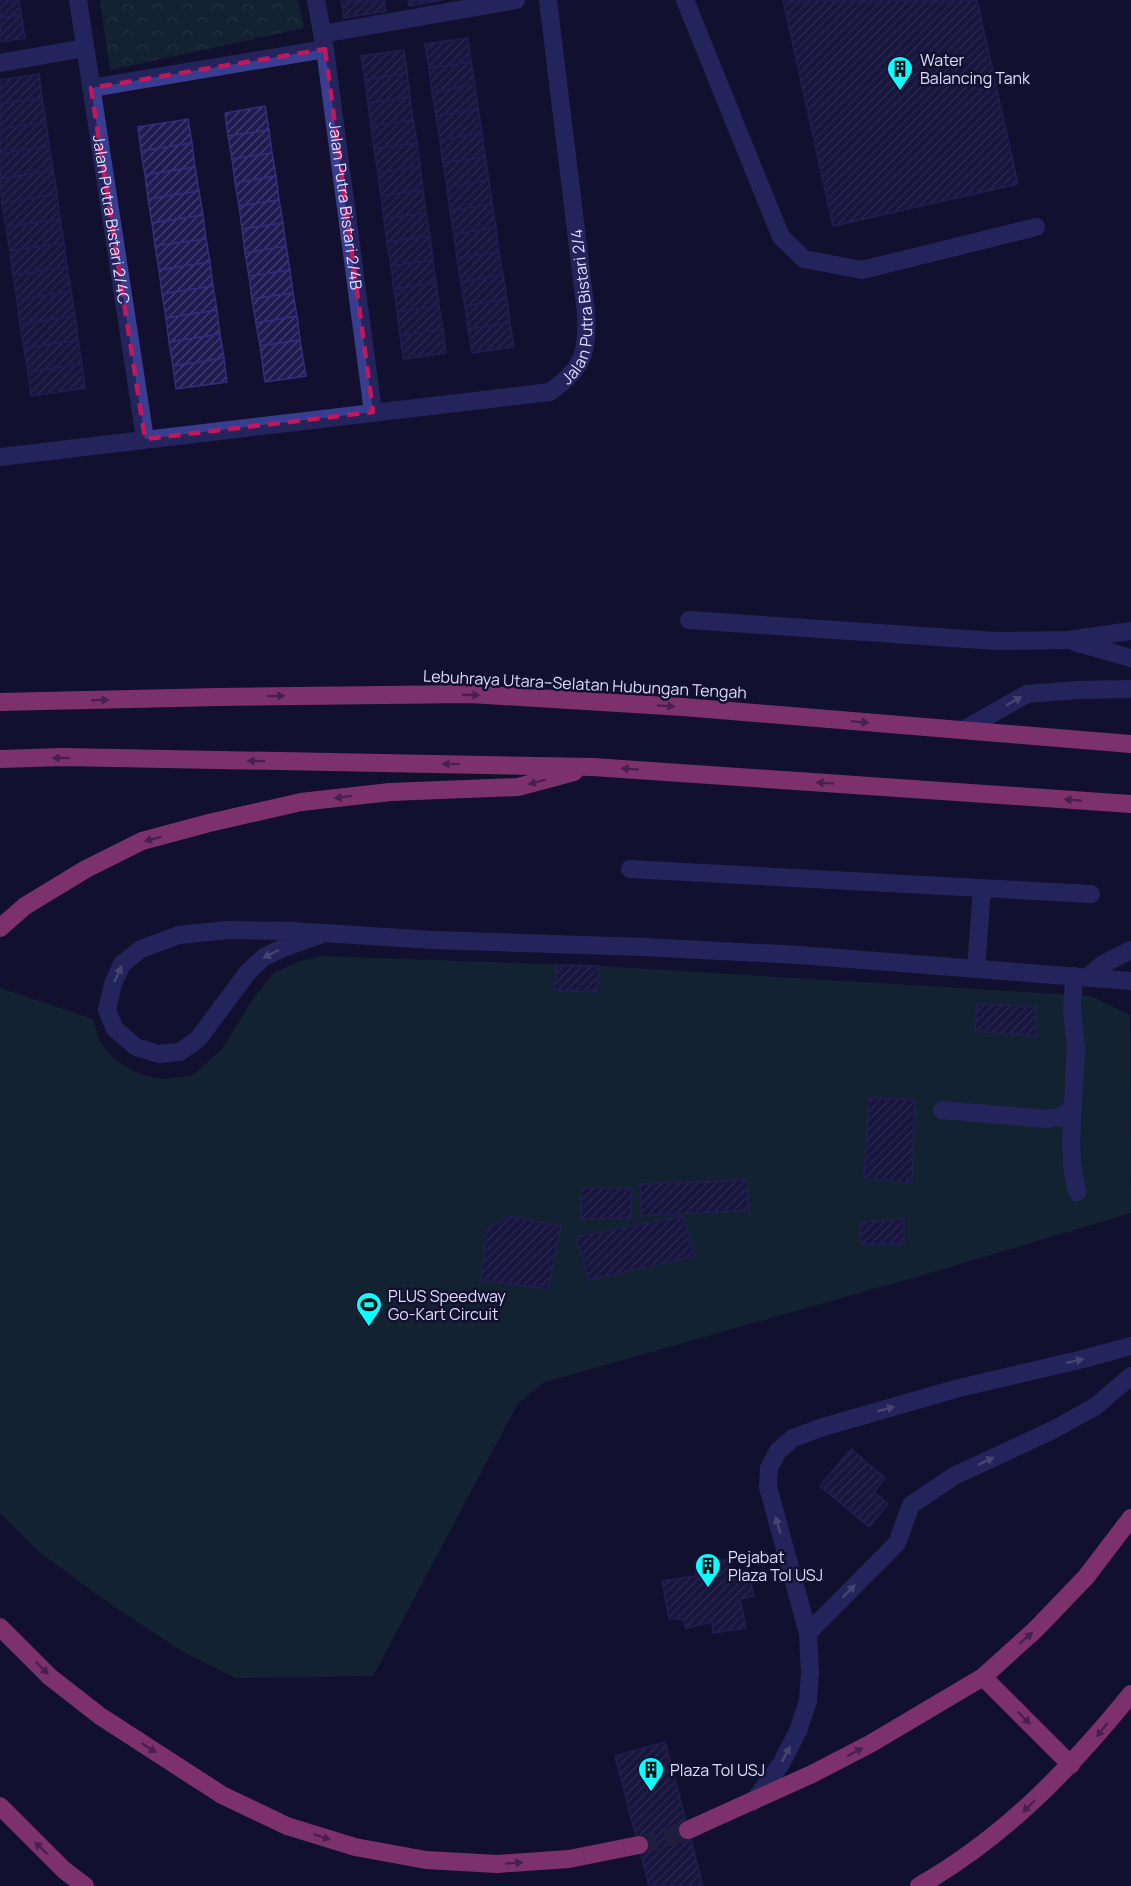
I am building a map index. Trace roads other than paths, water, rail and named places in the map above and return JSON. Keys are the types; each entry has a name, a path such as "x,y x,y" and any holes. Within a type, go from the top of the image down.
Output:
{"highway":[{"name":"Lebuhraya Utara–Selatan Hubungan Tengah","path":"0,702 470,694 683,707 1131,744"},
{"path":"0,759 63,757 593,767 1131,804"},
{"path":"0,928 25,906 86,869 142,841 301,802 390,792 518,788 593,767"},
{"path":"688,1830 753,1802 870,1744 983,1677 1036,1629 1086,1577 1131,1518"},
{"path":"0,1627 50,1677 100,1716 222,1796 287,1826 355,1847 426,1860 497,1864 569,1859 639,1845"},
{"path":"983,1677 1071,1765"},
{"path":"920,1886 947,1870 1012,1822 1071,1765 1131,1694"},
{"path":"0,1806 64,1870 85,1886"}],"street":[{"name":"Jalan Putra Bistari 2/4C","path":"78,0 145,439"},
{"name":"Jalan Putra Bistari 2/4B","path":"316,0 324,41 373,412"},
{"path":"91,88 516,0"},
{"name":"Jalan Putra Bistari 2/4","path":"0,457 550,392 569,378 577,369 582,356 587,335 586,313 548,0"},
{"path":"685,0 781,237 804,259 862,270 1036,227"},
{"path":"0,63 85,48"},
{"path":"689,620 996,641 1068,640 1131,631"},
{"path":"1068,640 1131,658"},
{"path":"963,730 1027,694 1131,688"},
{"path":"630,869 1091,894"},
{"path":"976,969 982,888"},
{"path":"325,933 264,957 248,972 198,1039 180,1052 159,1054 136,1047 115,1029 106,1011 113,984 122,964 141,949 179,934 227,930 325,933 433,940 799,955 1131,981"},
{"path":"1077,1192 1072,1165 1076,1047 1072,1010 1081,977 1131,950"},
{"path":"942,1110 1046,1119 1060,1117 1073,1109"},
{"path":"753,1802 781,1764 798,1731 807,1701 810,1674 808,1633 768,1487 769,1468 778,1451 794,1438 823,1427 959,1388 1131,1346"},
{"path":"808,1633 897,1543 911,1505 954,1476 1055,1429 1096,1406 1131,1376"}],"tunnel":[{"path":"639,1845 688,1830"}],"place":[{"name":"Water Balancing Tank","path":"900,92"},
{"name":"PLUS Speedway Go-Kart Circuit","path":"369,1328"},
{"name":"Pejabat Plaza Tol USJ","path":"708,1589"},
{"name":"Plaza Tol USJ","path":"651,1793"}]}
